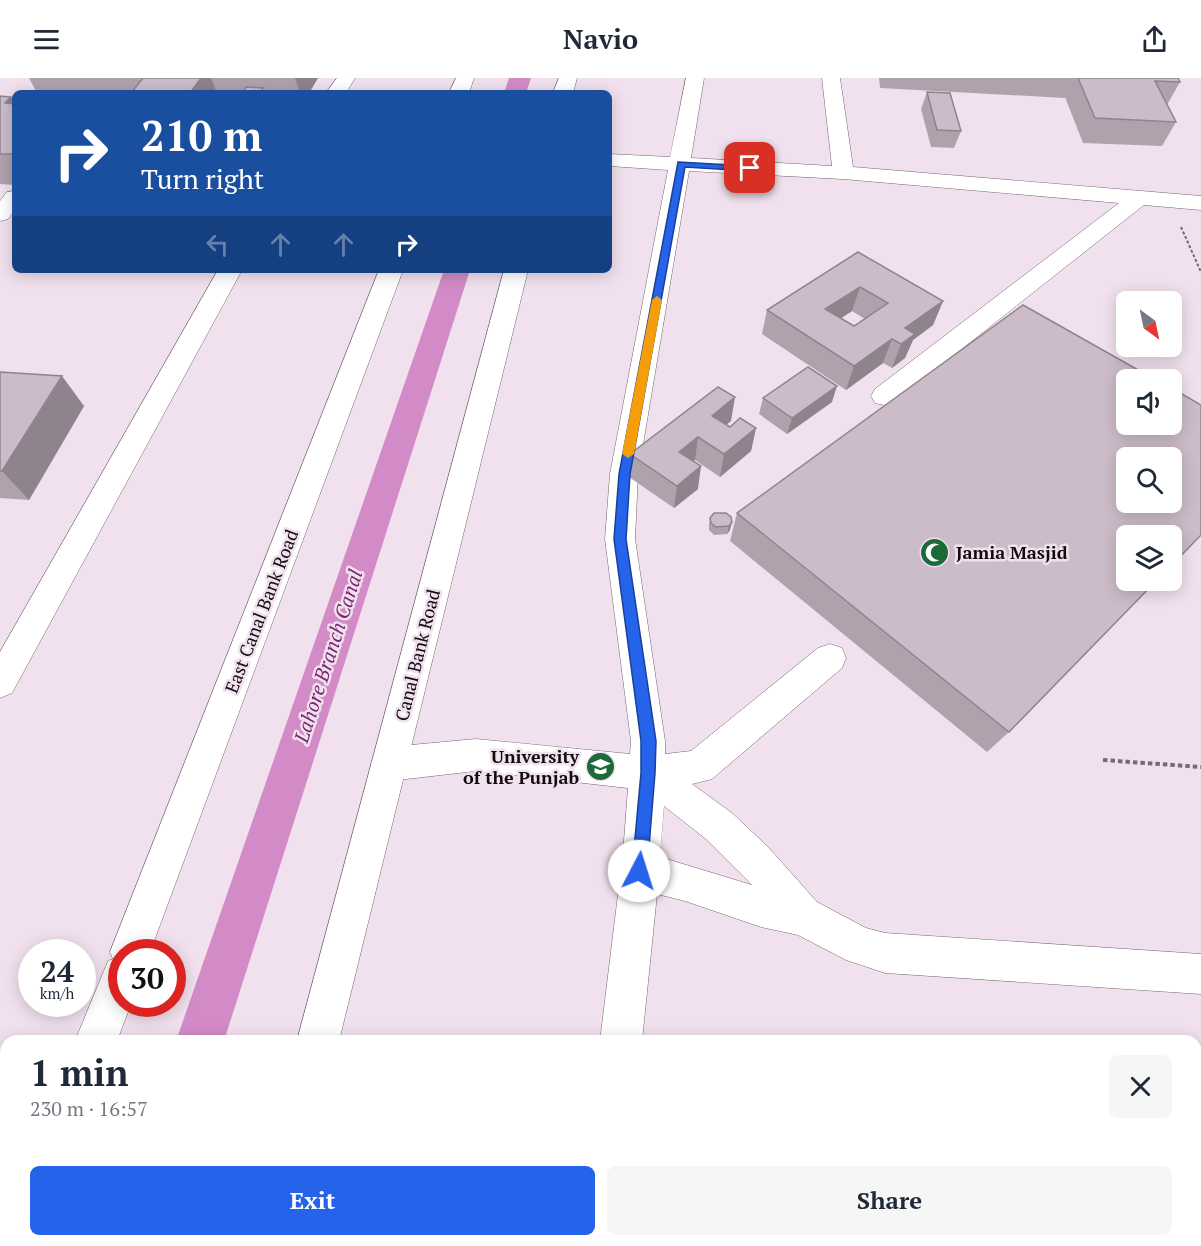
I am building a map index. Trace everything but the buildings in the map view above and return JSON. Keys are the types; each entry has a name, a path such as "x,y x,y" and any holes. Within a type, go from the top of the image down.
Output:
{"main road":[{"path":"622,1035 648,773 648,741 620,539 624,474 695,78"},
{"path":"831,78 843,173"},
{"path":"612,159 843,173 1201,203"},
{"path":"884,396 1138,199"},
{"path":"0,214 12,200"},
{"path":"0,683 228,273"},
{"name":"East Canal Bank Road","path":"135,939 390,273"},
{"name":"Canal Bank Road","path":"320,1035 515,273"},
{"path":"389,764 476,755 648,773 699,767 830,658"},
{"path":"648,773 719,826 755,860 803,916"},
{"path":"639,871 685,882 761,908 803,916 860,946 885,953 1201,974"},
{"path":"98,1035 108,1011"}],"path":[{"path":"1170,201 1201,272"},
{"path":"1102,760 1201,767"}],"waterway":[{"name":"Lahore Branch Canal","path":"516,90 520,78"},
{"name":"Lahore Branch Canal","path":"202,1035 456,273"}],"slow traffic":[{"path":"628,454 657,300"}],"place":[{"name":"Jamia Masjid","path":"935,552"},
{"name":"University of the Punjab","path":"600,766"}],"route":[{"path":"639,871 648,773 648,741 620,539 624,474 681,164 750,168"}]}
